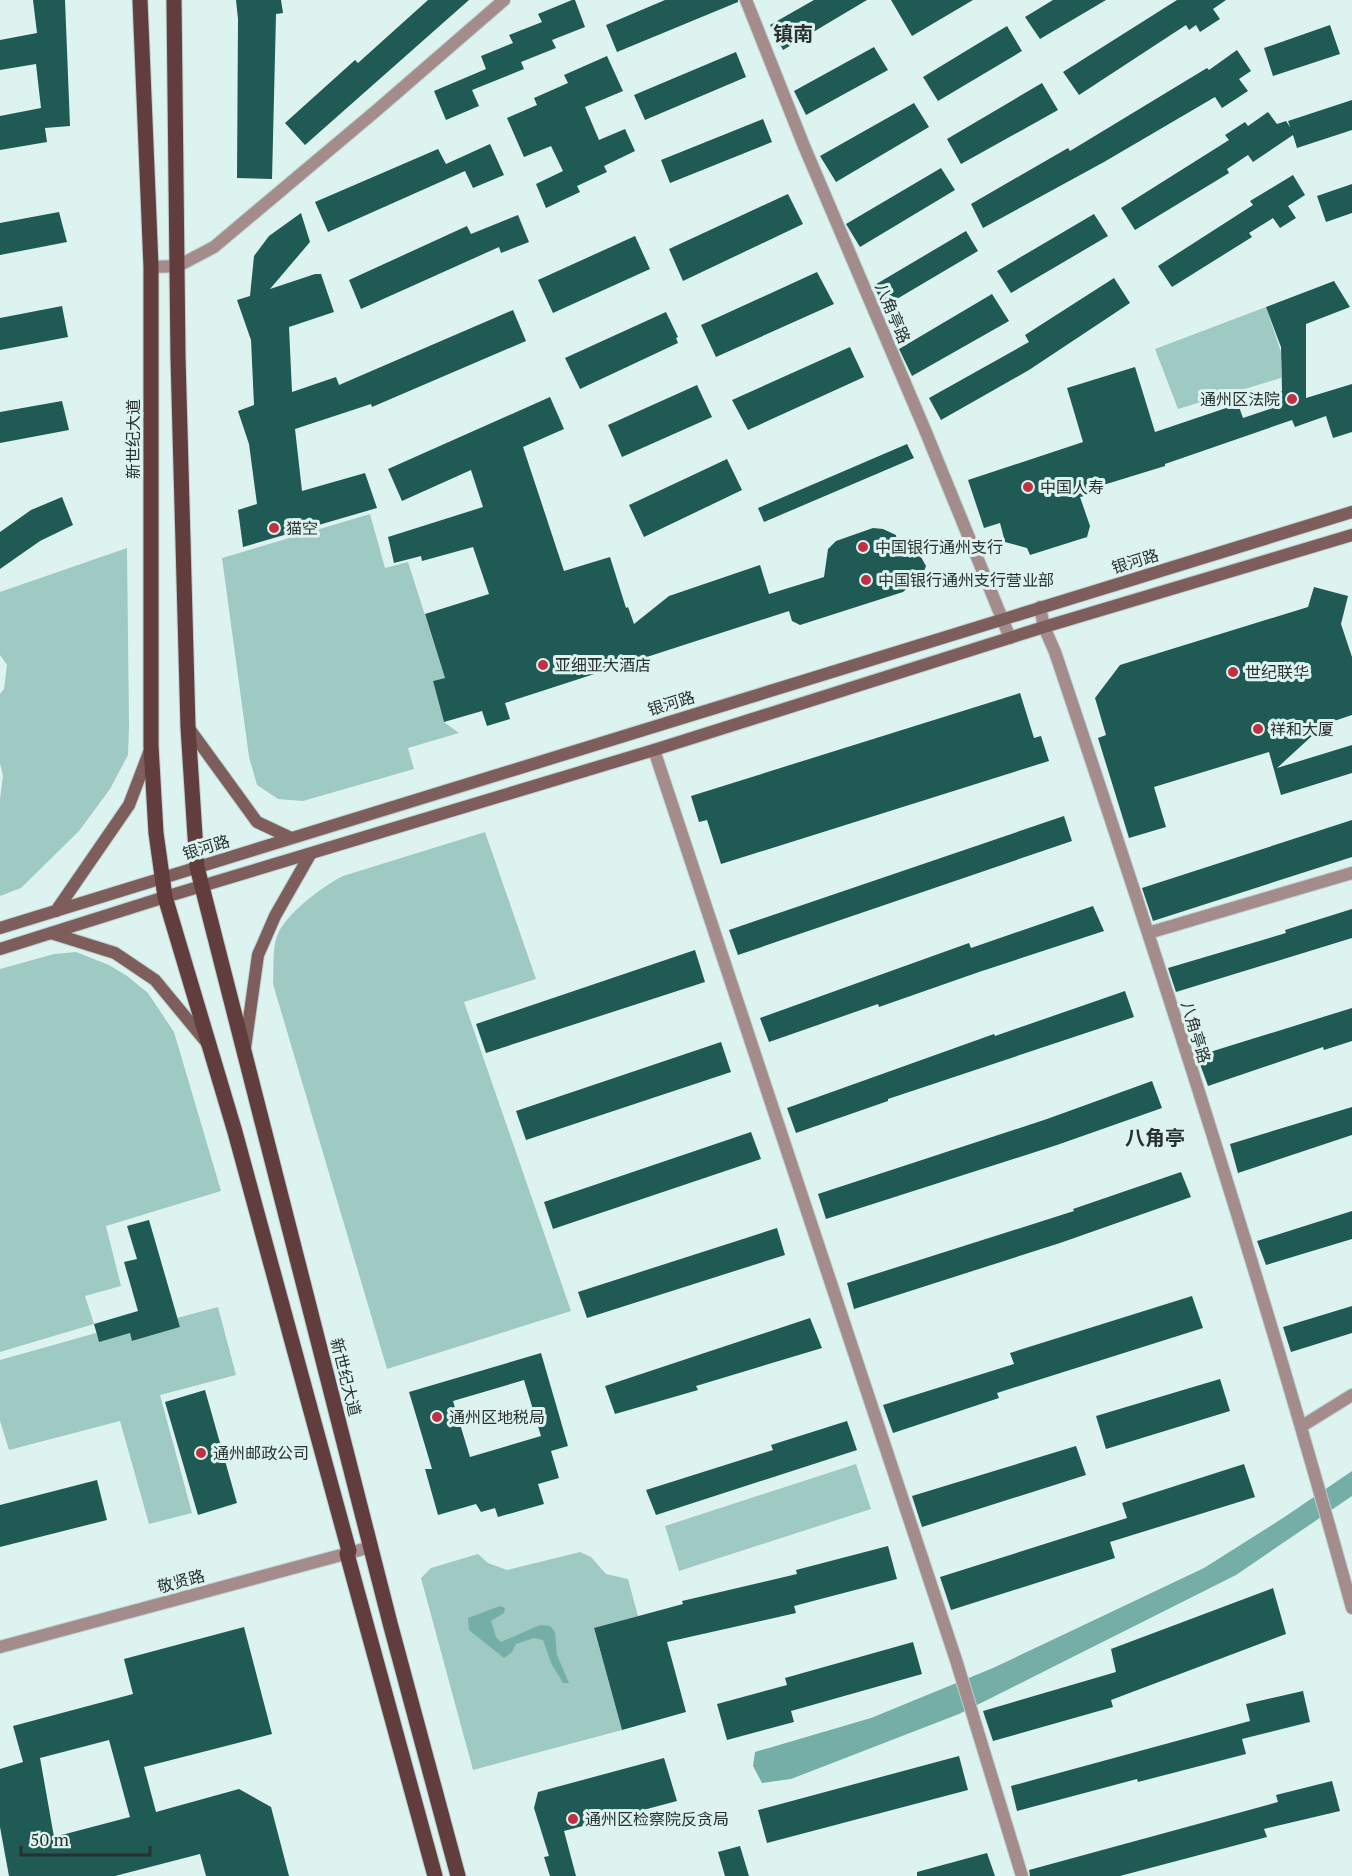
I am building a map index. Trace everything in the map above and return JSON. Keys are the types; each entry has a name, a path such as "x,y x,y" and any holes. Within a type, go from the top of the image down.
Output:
{"main road":[{"name":"新世纪大道","path":"140,0 151,267 151,746 156,833 165,897"},
{"path":"174,0 188,727 197,867"},
{"name":"银河路","path":"0,928 1352,512"},
{"path":"0,949 654,750 1044,627 1352,535"},
{"path":"188,727 257,822 291,838"},
{"path":"56,911 129,805 151,746"},
{"path":"244,1055 258,955 274,916 311,853"},
{"name":"新世纪大道","path":"197,867 371,1547 458,1876"},
{"path":"165,897 235,1132 327,1466 349,1551 347,1554 435,1876"},
{"path":"51,933 115,953 155,980 209,1047"}],"street":[{"path":"151,267 178,266 214,247 504,0"},
{"name":"八角亭路","path":"746,0 804,146 925,430 1010,638"},
{"name":"八角亭路","path":"1040,607 1044,627 1059,663 1148,933 1302,1425 1352,1608"},
{"path":"654,750 972,1708 1022,1876"},
{"path":"1148,933 1352,873"},
{"path":"1302,1425 1352,1395"},
{"name":"敬贤路","path":"0,1647 371,1547"}],"green space":[{"path":"1266,307 1281,352 1281,378 1178,409 1155,349"},
{"path":"370,514 385,568 408,562 445,678 433,681 444,722 459,733 408,748 414,769 303,801 278,799 257,785 249,757 222,558"},
{"path":"127,548 128,755 110,789 79,831 21,888 0,896 0,799 3,776 0,763 0,694 4,689 7,665 0,655 0,592"},
{"path":"485,832 536,979 464,1002 571,1311 387,1369 273,984 275,942 281,928 296,910 325,886 343,876"},
{"path":"76,952 109,965 148,993 174,1032 221,1191 106,1226 121,1286 85,1296 94,1324 0,1352 0,969 54,954"},
{"path":"218,1307 236,1375 160,1395 192,1513 149,1524 120,1421 9,1450 0,1421 0,1360 96,1333 99,1341 130,1333 133,1341 180,1327 177,1318"},
{"path":"856,1464 871,1509 679,1571 665,1526"},
{"path":"580,1552 591,1557 606,1574 628,1579 638,1616 594,1629 622,1730 473,1770 421,1578 431,1568 478,1554 488,1563 507,1570"}],"water":[{"path":"1352,1471 1352,1496 1236,1575 959,1714 791,1779 762,1783 753,1766 755,1752 871,1718 993,1668 1204,1568"},
{"path":"500,1606 505,1608 504,1613 491,1621 496,1637 501,1642 540,1625 550,1626 555,1632 557,1655 569,1683 563,1683 551,1663 543,1640 534,1638 516,1644 512,1652 504,1658 469,1630 468,1618"}],"building":[{"path":"33,0 65,0 70,126 45,128 47,142 0,150 0,116 41,108 36,64 0,70 0,40 37,33"},
{"path":"236,0 281,0 283,13 276,14 272,179 237,178 238,19"},
{"path":"428,0 469,0 305,145 285,123 355,60 358,63"},
{"path":"575,0 585,27 552,40 556,48 521,62 524,69 472,90 479,106 446,120 434,91 486,69 481,56 513,43 509,35 542,22 538,14"},
{"path":"665,0 738,0 738,2 617,52 606,25"},
{"path":"814,0 867,0 783,50 770,25"},
{"path":"891,0 973,0 912,36"},
{"path":"1053,0 1106,0 1040,39 1025,17"},
{"path":"1177,0 1226,0 1213,9 1220,19 1200,32 1196,25 1189,30 1186,25 1079,95 1063,72"},
{"path":"1330,25 1340,54 1273,76 1264,48"},
{"path":"1007,26 1022,51 938,101 923,77"},
{"path":"874,47 888,70 806,115 794,91"},
{"path":"1237,50 1251,71 1239,79 1248,91 1222,108 1215,97 1104,162 983,228 971,204 1068,148 1070,151 1207,68 1209,70"},
{"path":"736,52 746,77 645,120 634,95"},
{"path":"607,56 623,91 585,107 599,140 625,129 635,151 604,166 607,172 577,186 580,192 546,208 536,184 563,171 551,146 524,157 507,118 537,105 534,98 568,83 564,75"},
{"path":"1042,83 1058,110 961,164 947,139"},
{"path":"1352,100 1352,130 1297,148 1293,135 1253,162 1248,155 1227,169 1229,173 1135,230 1121,208 1229,140 1225,135 1245,122 1248,126 1268,112 1277,124 1286,121 1290,127 1288,121"},
{"path":"914,103 929,127 836,182 820,156"},
{"path":"763,119 772,142 670,183 661,160"},
{"path":"490,144 504,175 473,188 465,171 328,232 315,202 438,149 446,164"},
{"path":"941,168 955,190 860,247 846,224"},
{"path":"1293,175 1305,195 1288,206 1296,218 1280,228 1273,218 1249,233 1252,237 1172,287 1158,266 1253,205 1250,201"},
{"path":"1352,184 1352,213 1326,222 1317,196"},
{"path":"788,194 803,224 683,281 669,249"},
{"path":"59,212 67,242 0,255 0,223"},
{"path":"301,213 310,242 270,289 321,274 334,312 289,327 292,392 336,377 339,385 513,310 526,341 372,407 371,404 295,429 302,491 365,473 377,508 243,547 238,510 257,504 249,444 238,411 254,405 251,340 237,300 250,296 254,256 269,236"},
{"path":"1094,214 1108,236 1011,293 997,271"},
{"path":"518,215 529,242 501,253 499,247 361,309 349,280 467,226 471,234"},
{"path":"966,231 978,251 885,306 873,286"},
{"path":"635,236 650,269 553,313 538,280"},
{"path":"817,272 834,304 716,357 701,325"},
{"path":"1114,278 1130,303 1029,370 941,420 929,398 1029,342 1025,335"},
{"path":"1334,281 1350,307 1306,324 1306,398 1352,384 1352,432 1333,438 1326,416 1295,427 1292,420 1165,464 1165,466 1087,490 1089,495 1080,497 1090,526 1087,537 1030,555 1027,548 1005,542 1000,523 984,528 968,480 1083,442 1067,388 1135,367 1155,432 1238,404 1243,418 1276,407 1272,394 1282,391 1281,347 1266,307"},
{"path":"992,294 1009,321 912,376 899,349"},
{"path":"62,306 68,337 0,350 0,318"},
{"path":"666,312 678,337 676,338 678,343 580,389 565,358"},
{"path":"850,347 864,377 748,430 732,400"},
{"path":"697,385 712,417 622,457 608,425"},
{"path":"550,397 564,429 523,447 564,571 610,557 626,608 628,607 634,624 669,596 760,565 769,594 824,577 828,549 836,541 873,528 883,529 896,535 897,545 912,541 926,566 923,574 903,592 800,625 792,621 789,611 505,703 510,719 487,726 482,711 444,722 433,681 445,678 425,614 489,594 473,547 422,561 421,556 394,563 388,537 483,507 471,470 402,501 388,469"},
{"path":"62,401 69,430 0,443 0,412"},
{"path":"907,444 914,458 764,522 758,508"},
{"path":"727,459 742,490 644,537 629,505"},
{"path":"62,497 73,525 40,541 0,569 0,532 31,510"},
{"path":"1314,587 1348,596 1341,624 1352,657 1352,715 1325,724 1277,768 1352,745 1352,773 1281,795 1269,752 1154,787 1166,827 1129,838 1098,738 1106,735 1095,698 1120,665 1308,607"},
{"path":"1020,693 1034,738 1041,736 1049,761 721,864 707,820 699,822 691,796"},
{"path":"1064,816 1072,841 738,955 729,930"},
{"path":"1352,820 1352,857 1153,921 1142,888"},
{"path":"1093,906 1104,931 769,1042 760,1018 969,943 971,948"},
{"path":"1352,909 1352,938 1176,992 1168,968 1286,933 1285,930"},
{"path":"695,950 705,982 486,1053 476,1024"},
{"path":"1125,991 1134,1017 888,1099 888,1101 796,1133 787,1108 994,1034 995,1036"},
{"path":"1352,1008 1352,1041 1324,1050 1323,1047 1208,1086 1197,1056"},
{"path":"721,1042 731,1072 526,1140 516,1111"},
{"path":"1152,1081 1162,1108 1057,1145 826,1219 818,1194 1047,1119"},
{"path":"1352,1107 1352,1135 1238,1173 1230,1144"},
{"path":"751,1132 761,1159 553,1229 544,1202"},
{"path":"1181,1172 1191,1197 1060,1243 854,1309 847,1283 1074,1211 1073,1209"},
{"path":"1352,1211 1352,1239 1266,1265 1257,1241"},
{"path":"149,1220 180,1327 132,1341 130,1333 99,1342 94,1324 138,1311 124,1262 137,1259 127,1226"},
{"path":"777,1228 785,1255 587,1318 578,1292"},
{"path":"1192,1296 1203,1328 997,1393 999,1398 893,1433 883,1405 1014,1364 1010,1353"},
{"path":"1352,1306 1352,1333 1291,1352 1283,1327"},
{"path":"810,1318 822,1348 696,1386 698,1390 615,1414 605,1386"},
{"path":"541,1353 568,1446 551,1451 559,1478 538,1484 544,1504 498,1517 495,1508 481,1512 476,1504 438,1515 425,1469 432,1469 409,1392","holes":["524,1380 541,1436 470,1457 453,1401"]},
{"path":"1220,1379 1230,1411 1106,1449 1096,1416"},
{"name":"通州邮政公司","path":"205,1390 237,1503 198,1515 165,1402"},
{"path":"847,1421 857,1450 656,1515 646,1490 773,1450 771,1445"},
{"path":"1076,1446 1086,1475 922,1527 912,1496"},
{"path":"1244,1464 1255,1497 1110,1542 1115,1558 951,1610 940,1577 1127,1518 1122,1503"},
{"path":"97,1480 107,1520 0,1547 0,1505"},
{"path":"888,1546 897,1579 794,1606 796,1613 667,1642 686,1712 622,1730 594,1628 683,1604 682,1601 797,1574 796,1570"},
{"path":"1273,1588 1286,1634 1111,1700 1113,1707 993,1741 983,1711 1116,1672 1111,1649"},
{"path":"244,1627 272,1734 144,1767 156,1812 239,1789 271,1807 289,1876 206,1876 200,1854 115,1876 9,1876 0,1827 0,1769 23,1762 13,1726 133,1694 124,1659","holes":["109,1740 130,1817 54,1837 40,1758"]},
{"path":"913,1642 922,1674 791,1711 794,1722 727,1740 717,1704 787,1685 785,1678"},
{"path":"1303,1691 1310,1722 1242,1739 1246,1754 1138,1782 1137,1779 1017,1811 1011,1786 1250,1721 1246,1704"},
{"path":"959,1756 968,1790 767,1843 758,1810"},
{"name":"通州区检察院反贪局","path":"664,1758 677,1801 564,1831 576,1876 550,1876 544,1857 549,1856 534,1808 538,1792"},
{"path":"1332,1781 1340,1811 1264,1829 1267,1837 1120,1876 1030,1876 1029,1870 1278,1802 1276,1795"},
{"name":"通州区检察院反贪局","path":"740,1846 749,1876 725,1876 718,1852"},
{"path":"987,1853 995,1876 917,1876 917,1872"}],"place":[{"name":"通州区法院","path":"1292,399"},
{"name":"中国人寿","path":"1028,487"},
{"name":"猫空","path":"274,528"},
{"name":"中国银行通州支行","path":"863,547"},
{"name":"中国银行通州支行营业部","path":"866,580"},
{"name":"亚细亚大酒店","path":"543,665"},
{"name":"世纪联华","path":"1233,672"},
{"name":"祥和大厦","path":"1258,729"},
{"name":"通州区地税局","path":"437,1417"},
{"name":"通州邮政公司","path":"201,1453"},
{"name":"通州区检察院反贪局","path":"573,1819"}],"district":[{"name":"镇南","path":"793,34"},
{"name":"八角亭","path":"1155,1138"}]}
